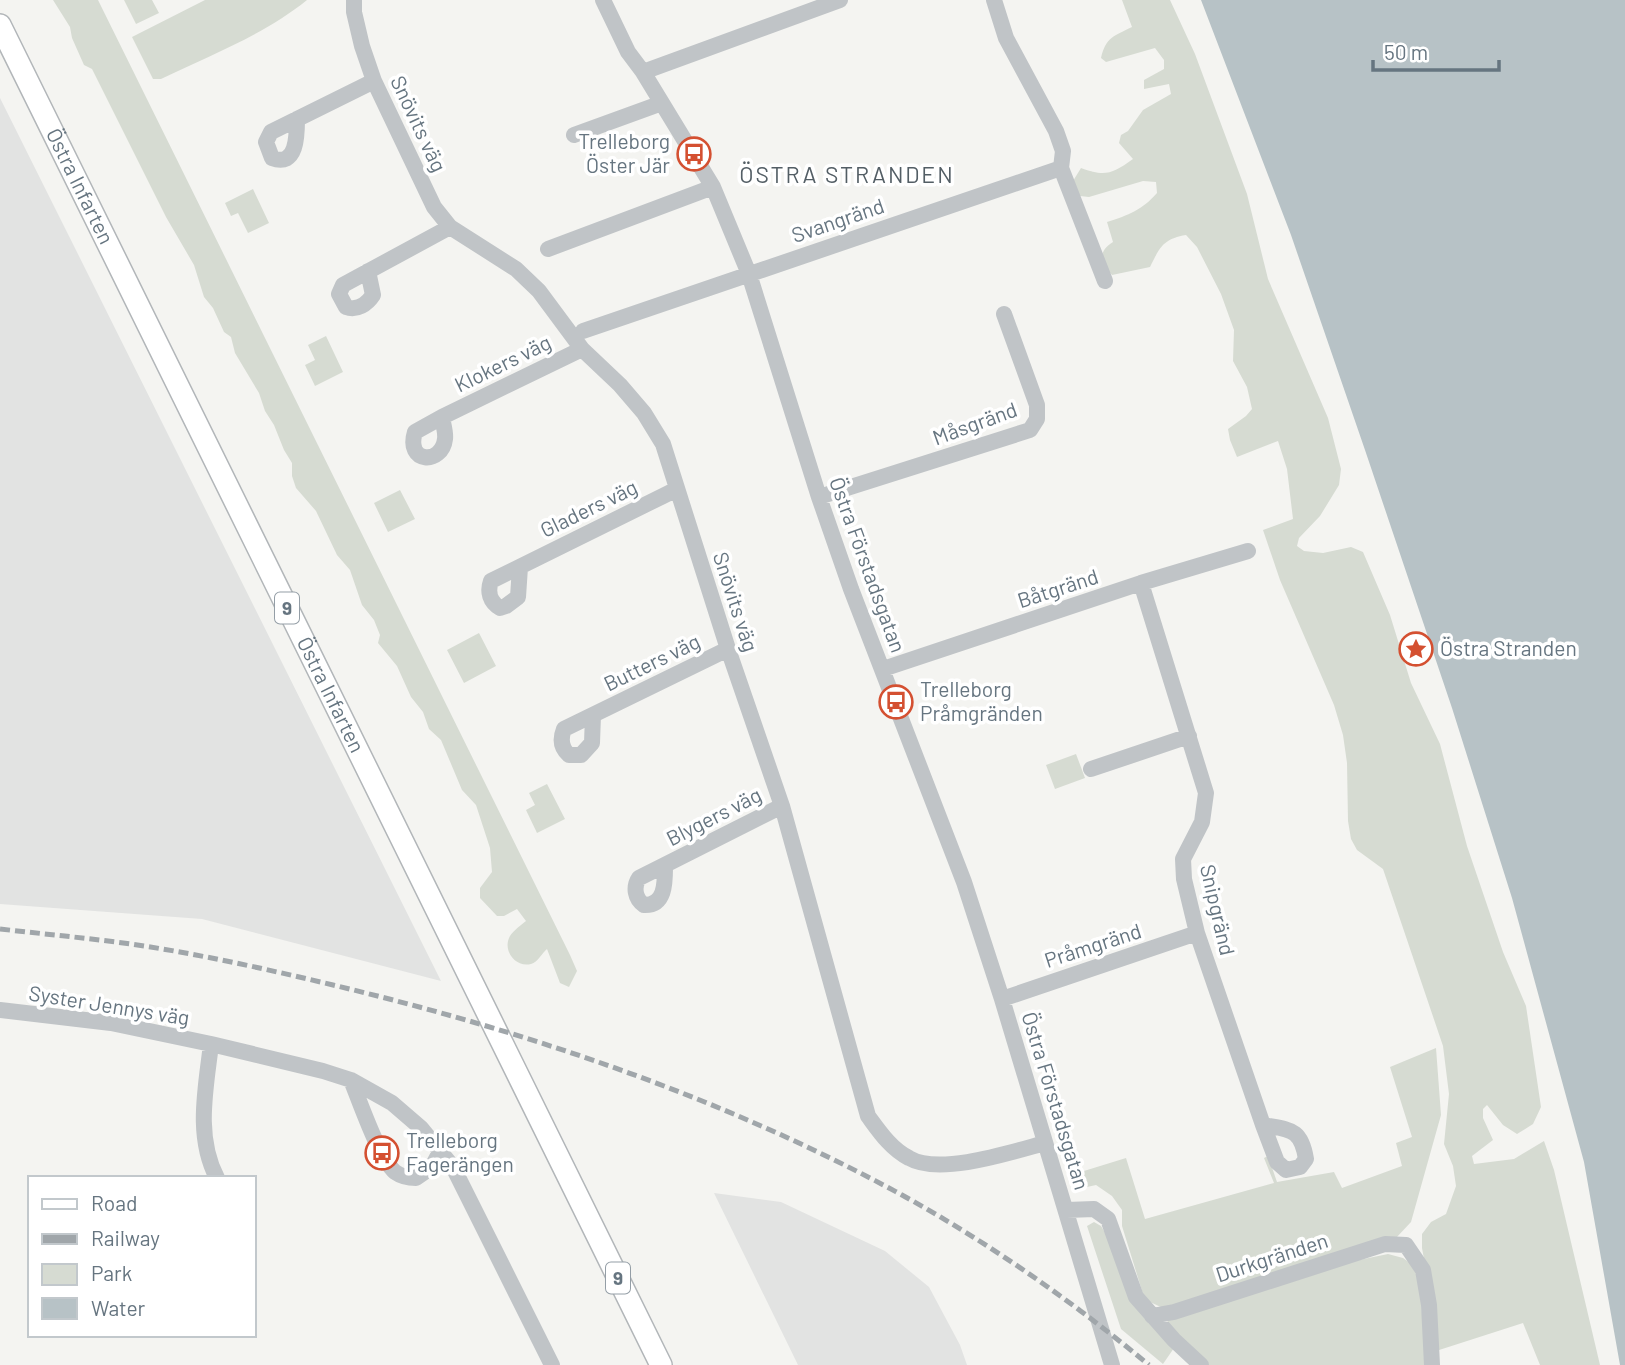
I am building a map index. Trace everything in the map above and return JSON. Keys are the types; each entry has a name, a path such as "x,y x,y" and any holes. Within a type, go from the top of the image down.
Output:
{"main road":[{"name":"Östra Infarten","path":"0,25 661,1365"}],"street":[{"name":"Snövits väg","path":"354,0 357,23 374,81 434,207 450,227 516,269 539,291 582,349 620,385 644,413 663,444 728,649 782,806 868,1116 885,1139 910,1159 943,1167 1045,1143"},
{"name":"Östra Förstadsgatan","path":"603,0 628,52 713,187 749,274 819,497 851,589 964,882 1067,1210 1112,1365"},
{"path":"643,72 839,0"},
{"path":"993,0 1006,37 1056,131 1063,151 1061,168 1105,281"},
{"path":"297,119 374,81"},
{"path":"574,135 662,103"},
{"name":"Svangränd","path":"583,331 1061,168"},
{"path":"548,249 713,187"},
{"path":"368,271 450,227"},
{"name":"Måsgränd","path":"819,497 1030,430 1037,419 1037,405 1004,314"},
{"name":"Klokers väg","path":"442,417 582,349"},
{"name":"Gladers väg","path":"520,567 677,489"},
{"name":"Båtgränd","path":"883,669 1141,583 1248,551"},
{"name":"Snipgränd","path":"1141,583 1206,793 1202,822 1183,859 1184,879 1197,933 1263,1125"},
{"name":"Butters väg","path":"593,715 728,649"},
{"path":"1091,769 1189,736"},
{"name":"Blygers väg","path":"665,865 782,806"},
{"name":"Pråmgränd","path":"1002,999 1197,933"},
{"name":"Syster Jennys väg","path":"0,1010 111,1023 211,1044 351,1080 392,1103 441,1150 464,1188 552,1365"},
{"name":"Syster Jennys väg","path":"211,1044 203,1111 210,1164 216,1176"},
{"path":"351,1080 393,1170 401,1176 416,1178 432,1167 441,1150"},
{"path":"1067,1210 1094,1209 1108,1219 1136,1297 1201,1365"},
{"name":"Durkgränden","path":"1152,1316 1174,1312 1385,1244 1406,1245 1423,1270 1429,1305 1432,1365"}],"shaded area":[{"path":"0,98 441,981 202,919 0,904"},
{"path":"714,1193 781,1202 885,1251 929,1287 960,1345 967,1365 798,1365"}],"green space":[{"path":"53,0 98,0 570,955 577,971 569,987 560,983 547,949 531,964 515,961 509,952 508,941 513,932 526,921 517,909 504,916 497,916 480,898 480,888 492,872 490,848 476,805 462,790 441,740 429,729 423,712 411,697 397,666 378,643 380,635 374,620 362,605 350,570 337,555 316,511 296,488 292,463 265,411 259,393 235,353 231,337 224,332 213,308 204,297 194,265 166,217 92,69 84,65 70,27"},
{"path":"124,0 152,0 159,13 136,24"},
{"path":"205,0 307,0 273,24 236,44 161,79 153,79 132,37"},
{"path":"1122,0 1170,0 1195,54 1247,194 1268,279 1328,418 1341,469 1339,485 1320,516 1299,538 1297,546 1304,551 1323,553 1351,547 1363,552 1390,615 1411,683 1440,744 1467,846 1503,952 1526,1006 1541,1107 1533,1124 1517,1134 1503,1125 1487,1105 1483,1109 1483,1118 1493,1140 1472,1156 1474,1164 1514,1159 1544,1141 1554,1170 1600,1365 1540,1365 1523,1323 1436,1351 1433,1308 1422,1234 1431,1222 1446,1214 1456,1186 1453,1166 1444,1144 1449,1094 1443,1046 1383,869 1357,850 1351,839 1343,735 1334,705 1280,580 1263,530 1293,519 1287,469 1278,441 1237,457 1230,440 1228,429 1252,409 1247,387 1233,361 1234,330 1221,294 1197,247 1186,235 1178,237 1163,245 1150,267 1112,275 1103,261 1105,249 1113,242 1107,222 1146,204 1157,193 1156,182 1143,181 1089,197 1080,196 1073,181 1081,168 1096,173 1108,173 1133,159 1119,143 1121,135 1128,131 1143,110 1171,94 1169,84 1144,89 1144,80 1164,69 1164,60 1155,48 1106,62 1101,58 1108,41 1132,27"},
{"path":"253,189 269,223 248,233 238,213 231,216 225,203"},
{"path":"326,336 343,372 315,386 305,365 315,360 308,345"},
{"path":"400,490 415,519 388,532 374,503"},
{"path":"479,633 496,666 464,683 447,650"},
{"path":"1076,754 1085,778 1055,789 1046,765"},
{"path":"547,784 565,819 537,833 526,810 535,805 529,793"},
{"path":"1436,1048 1441,1115 1411,1222 1396,1238 1163,1308 1150,1302 1143,1294 1122,1226 1122,1210 1112,1196 1096,1185 1078,1189 1071,1175 1126,1158 1145,1219 1274,1183 1264,1158 1268,1156 1277,1182 1334,1172 1342,1188 1402,1166 1396,1143 1412,1137 1390,1067"},
{"path":"1094,1222 1101,1226 1174,1348 1163,1364 1121,1329 1087,1226"},
{"path":"1388,1254 1403,1258 1419,1276 1426,1365 1207,1365 1167,1324 1168,1320 1359,1260"}],"water":[{"path":"1201,0 1625,0 1625,1365 1620,1365 1584,1162 1512,898 1452,708 1291,235"}],"railway":[{"path":"0,929 156,948 283,973 480,1024 624,1071 766,1128 902,1195 1029,1274 1149,1365"}],"place":[{"name":"Trelleborg Öster Jär","path":"694,154"},
{"name":"Östra Stranden","path":"1416,649"},
{"name":"Trelleborg Pråmgränden","path":"896,702"},
{"name":"Trelleborg Fagerängen","path":"382,1153"}],"district":[{"name":"ÖSTRA STRANDEN","path":"847,175"}]}
